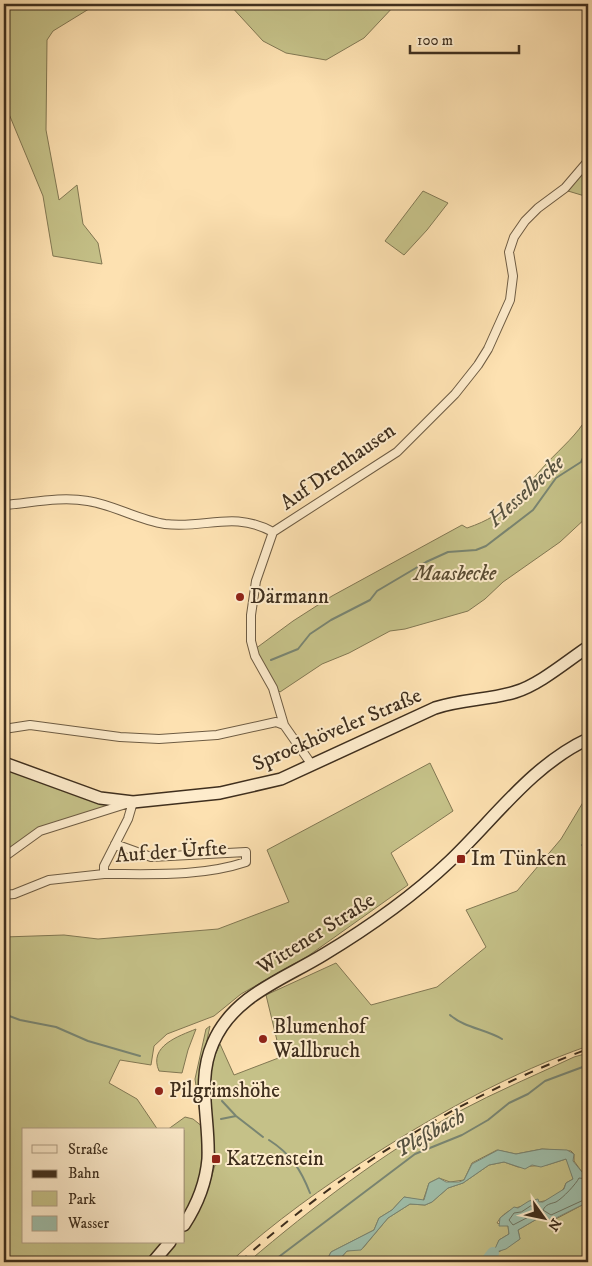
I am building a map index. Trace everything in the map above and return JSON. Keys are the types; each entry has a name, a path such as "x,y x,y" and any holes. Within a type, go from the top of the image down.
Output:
{"main road":[{"name":"Sprockhöveler Straße","path":"4,763 100,798 133,802 244,789 281,779 435,708 461,700 508,694 522,690 588,647"},
{"name":"Wittener Straße","path":"185,1223 196,1204 205,1177 208,1152 204,1101 205,1070 213,1043 228,1017 245,1000 323,955 405,899 451,860 534,776 563,754 588,739"},
{"path":"153,1262 168,1244"}],"street":[{"name":"Auf Drenhausen","path":"312,765 284,725 273,688 255,656 251,641 251,615 256,582 273,532 396,452 455,394 488,349 510,300 513,276 509,252 514,237 524,221 565,188 588,161"},
{"name":"Auf Drenhausen","path":"4,505 51,500 88,501 156,522 183,525 238,520 257,523 273,532"},
{"path":"4,729 30,725 120,737 159,739 217,735 276,722 284,725"},
{"path":"4,857 40,831 133,802"},
{"name":"Auf der Ürfte","path":"104,874 104,866 128,819 133,802"},
{"name":"Auf der Ürfte","path":"4,895 14,894 49,880 104,874 152,875 213,870 246,862 246,852 151,857 115,844"}],"green space":[{"path":"4,4 97,4 53,31 47,40 46,130 59,200 77,185 83,224 98,243 102,264 53,256 43,196 4,102"},
{"path":"229,4 396,4 364,38 326,60 286,53 263,41"},
{"path":"588,165 588,197 568,191 568,189"},
{"path":"423,191 448,203 404,255 385,241"},
{"name":"Maasbecke","path":"588,416 588,516 560,542 503,582 485,599 468,611 405,629 390,631 349,653 322,664 280,692 278,690 273,693 255,649 293,621 332,596 462,525 467,528 493,516 512,502 574,435"},
{"path":"430,763 453,811 391,853 408,885 308,956 241,994 214,1016 167,1034 154,1046 151,1065 120,1060 109,1083 137,1099 157,1128 22,1128 22,1244 163,1244 148,1262 4,1262 4,937 64,935 98,939 218,929 289,902 267,850"},
{"path":"4,766 107,803 105,809 39,829 4,854"},
{"path":"588,794 588,1046 504,1081 451,1108 399,1139 317,1192 230,1262 158,1262 173,1244 185,1244 185,1230 208,1189 215,1165 219,1164 220,1159 215,1154 212,1144 209,1100 213,1062 220,1044 234,1075 281,1057 266,995 336,963 371,1005 437,987 486,947 466,910 517,891 561,839"},
{"path":"210,1026 201,1069 200,1114 195,1079 206,1029"},
{"path":"196,1029 182,1073 159,1071 157,1062 161,1049 174,1039"},
{"path":"588,1053 588,1174 582,1172 574,1161 574,1154 571,1151 542,1149 516,1154 497,1150 472,1163 464,1180 450,1182 439,1178 429,1183 423,1201 404,1197 392,1210 379,1218 374,1230 331,1252 326,1262 248,1262 349,1182 402,1145 458,1112 574,1057"},
{"path":"185,1117 193,1119 203,1127 201,1180 185,1216 185,1128 170,1128"},
{"path":"566,1159 573,1179 566,1183 561,1192 554,1197 513,1209 504,1215 497,1223 508,1226 509,1234 499,1240 494,1253 520,1239 518,1230 542,1216 550,1222 588,1202 588,1262 337,1262 347,1251 363,1248 388,1218 410,1204 425,1205 432,1202 448,1188 463,1183 489,1165 504,1162 518,1167 547,1165"}],"water":[{"path":"542,1149 567,1150 574,1154 573,1161 582,1172 588,1174 588,1202 550,1221 542,1216 518,1230 520,1239 506,1249 493,1253 499,1240 509,1234 508,1226 499,1226 500,1218 514,1207 518,1208 529,1201 538,1199 539,1202 543,1202 564,1189 566,1183 573,1179 566,1159 541,1167 532,1165 525,1169 504,1162 489,1165 463,1183 448,1188 432,1202 425,1205 410,1204 388,1218 361,1250 347,1251 337,1262 326,1262 331,1252 374,1230 379,1218 392,1210 404,1197 424,1200 429,1183 439,1178 446,1182 464,1180 472,1164 498,1150 516,1154"}],"waterway":[{"name":"Hesselbecke","path":"271,660 298,649 310,634 331,620 370,600 377,591 426,562 448,552 476,550 486,546 533,510 556,478 581,462 588,448"},
{"path":"582,845 588,848"},
{"path":"4,1014 20,1020 56,1027 88,1041 140,1056"},
{"path":"450,1015 462,1023 502,1039"},
{"name":"Pleßbach","path":"272,1262 415,1154 462,1135 488,1120 509,1103 528,1094 545,1081 588,1065"},
{"path":"222,1101 236,1116 263,1137"},
{"path":"221,1119 236,1116"},
{"path":"269,1140 277,1145 294,1163 310,1193"},
{"path":"486,1262 493,1253"}],"railway":[{"path":"240,1262 319,1197 404,1139 448,1113 494,1090 540,1068 588,1049"}],"place":[{"name":"Därmann","path":"240,597"},
{"name":"Im Tünken","path":"461,859"},
{"name":"Blumenhof Wallbruch","path":"263,1039"},
{"name":"Pilgrimshöhe","path":"159,1091"},
{"name":"Katzenstein","path":"216,1159"}]}
